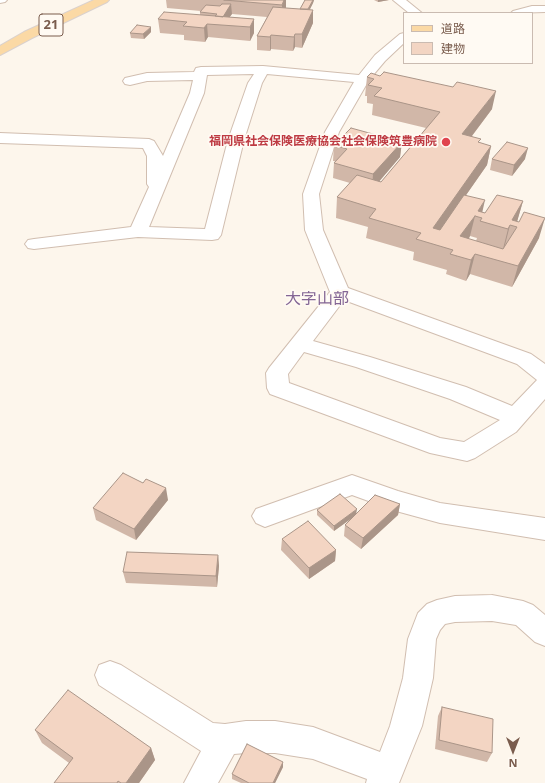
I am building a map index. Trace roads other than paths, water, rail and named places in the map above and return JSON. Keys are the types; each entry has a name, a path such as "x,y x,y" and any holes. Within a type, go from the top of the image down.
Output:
{"main road":[{"name":"21","path":"0,51 28,35 103,0"}],"street":[{"path":"399,0 415,12"},
{"path":"521,12 532,9 545,9"},
{"path":"403,38 380,58 363,79 332,132 311,194 314,230 327,264 340,292 524,359 545,375"},
{"path":"138,232 197,93 201,71 264,70 363,79"},
{"path":"34,244 138,232 212,235 236,140 255,83 264,70"},
{"path":"130,81 157,76 200,76"},
{"path":"154,195 156,172 155,156 158,138 180,115 190,110"},
{"path":"0,138 158,138"},
{"path":"340,292 277,373 278,388 438,447 467,452 508,426 545,385"},
{"path":"300,344 363,362 458,394 516,417"},
{"path":"265,516 352,485 396,501 440,513 545,529"},
{"path":"110,675 208,738 225,740 246,737 275,737 313,743 385,777 406,726 418,678 422,638 428,622 437,613 455,609 492,608 523,614 545,633"},
{"path":"200,783 225,740"}],"place":[{"name":"福岡県社会保険医療協会社会保険筑豊病院","path":"446,142"}],"district":[{"name":"大字山部","path":"317,299"}]}
